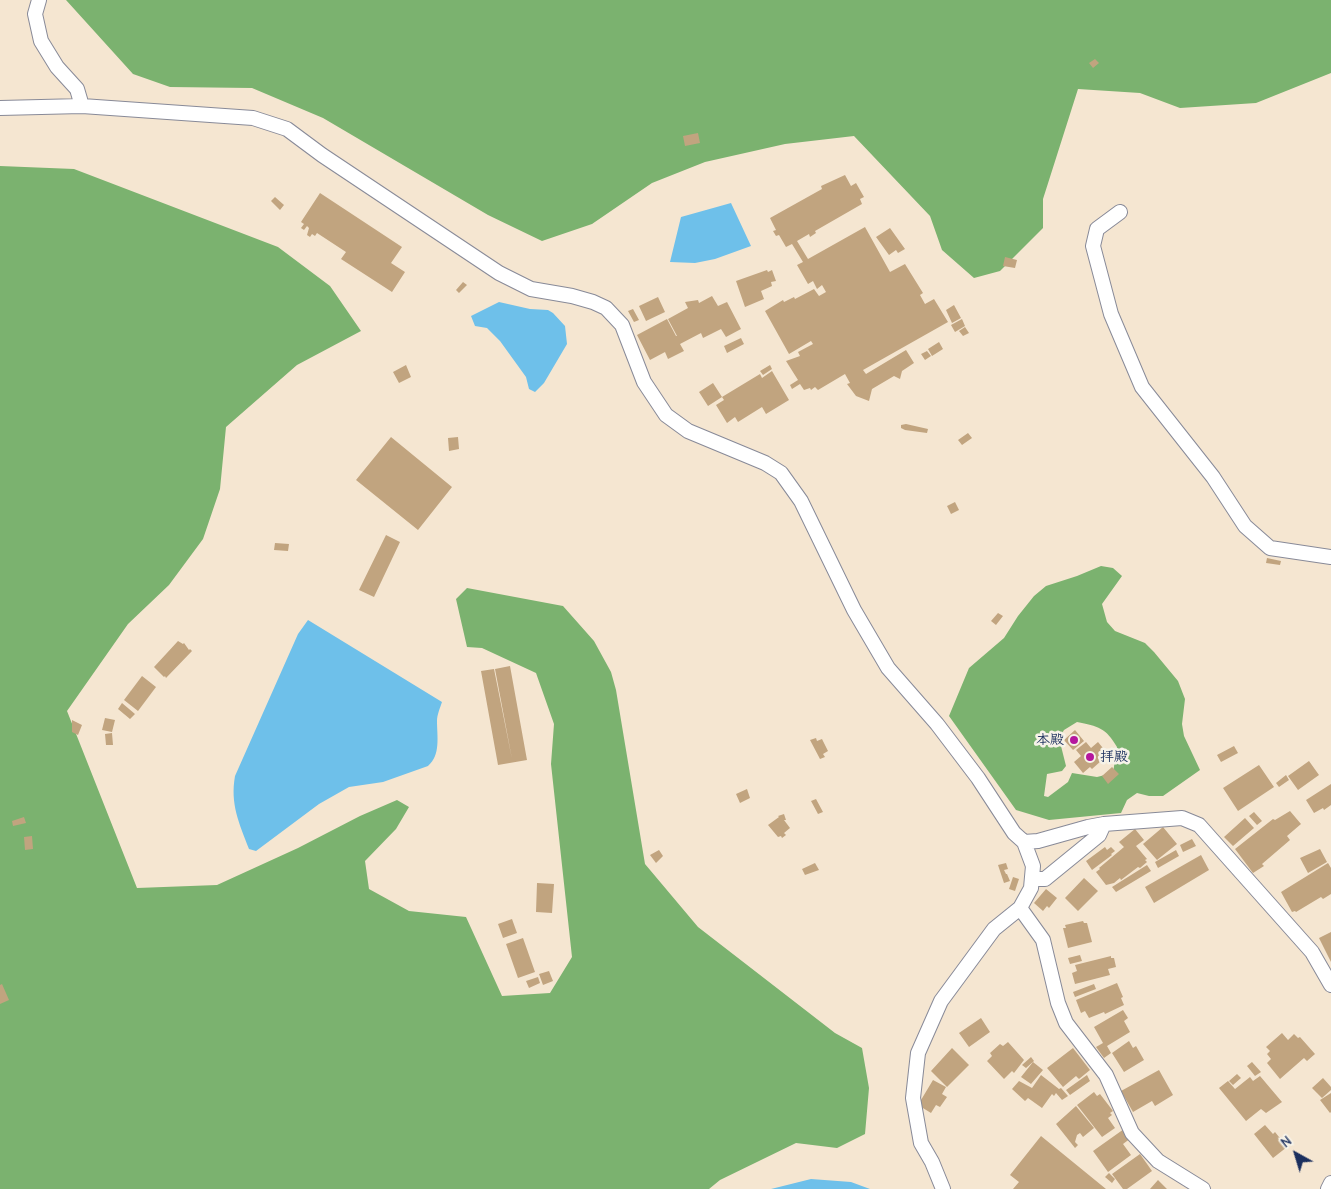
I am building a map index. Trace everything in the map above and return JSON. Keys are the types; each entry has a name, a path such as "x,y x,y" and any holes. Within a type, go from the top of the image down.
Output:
{"street":[{"path":"39,0 35,14 41,40 57,67 77,89 82,106"},
{"path":"0,108 82,106 253,118 287,129 322,155 499,273 532,289 572,296 606,308 622,325 644,382 666,415 688,431 765,463 781,473 801,501 854,610 888,668 937,724 982,784 1014,833 1024,842 1032,866 1032,888 1020,908 994,929 941,1001 918,1053 914,1098 921,1143 932,1162 943,1189"},
{"path":"1120,212 1097,229 1093,246 1111,314 1142,387 1213,477 1245,526 1270,548 1331,557"},
{"path":"1024,842 1038,842 1104,824 1182,818 1199,825 1312,952 1331,984"},
{"path":"1032,879 1045,879 1099,835 1104,824"},
{"path":"1020,908 1043,940 1058,1003 1066,1023 1106,1075 1132,1133 1158,1160 1203,1189"},
{"path":"1328,1189 1331,1183"}],"green space":[{"path":"66,0 1331,0 1331,73 1256,103 1180,108 1140,93 1078,89 1043,199 1043,228 1000,271 974,278 942,250 930,216 854,136 785,144 705,162 652,183 592,224 542,241 488,215 323,118 252,88 170,87 133,74"},
{"path":"0,166 74,169 278,247 330,286 361,331 297,365 226,427 220,489 203,539 169,585 128,624 67,711 137,888 217,885 397,800 409,807 396,829 365,861 369,889 409,911 466,917 502,996 550,993 572,957 551,764 554,724 536,673 482,648 467,647 456,599 467,588 563,606 594,641 611,672 616,690 645,864 698,927 835,1033 862,1048 869,1088 865,1134 837,1148 796,1143 720,1180 709,1189 0,1189"},
{"path":"1101,566 1113,568 1122,576 1102,604 1107,622 1115,631 1145,643 1178,681 1185,699 1182,724 1184,736 1200,770 1163,796 1149,796 1137,793 1127,800 1121,813 1049,820 1016,810 949,716 969,668 1004,638 1034,596 1046,586","holes":["1077,722 1101,729 1117,747 1113,773 1097,777 1072,773 1068,782 1048,797 1044,796 1047,774 1062,771 1066,766 1059,738 1064,730"]}],"water":[{"path":"731,203 751,246 715,259 695,263 670,262 681,217"},
{"path":"499,302 530,309 548,310 565,326 567,344 544,383 535,392 529,389 526,377 500,341 487,328 475,326 471,316"},
{"path":"308,620 442,702 437,719 437,751 428,766 383,782 349,787 319,804 256,851 249,849 236,813 234,796 235,776 298,634"},
{"path":"811,1179 851,1182 870,1189 771,1189"}],"building":[{"path":"1095,59 1099,63 1093,68 1089,63"},
{"path":"698,133 700,143 685,146 683,136"},
{"path":"845,175 851,186 856,183 864,197 860,199 862,204 815,231 816,233 810,237 809,234 797,241 808,259 865,227 890,272 905,264 923,293 920,295 925,304 934,299 948,322 863,370 866,374 906,350 914,363 902,371 900,379 894,376 872,389 869,401 856,396 847,384 850,383 845,374 818,390 815,387 811,390 810,388 804,390 800,384 792,389 790,385 798,380 786,361 800,356 798,352 813,344 811,341 789,354 765,311 783,300 784,302 794,297 795,299 814,289 819,296 826,292 822,285 817,289 813,281 808,284 797,265 803,262 792,244 786,247 779,235 776,236 773,231 776,230 770,218 822,189 821,186"},
{"path":"320,193 402,247 391,263 405,272 392,292 341,259 346,252 317,233 315,236 312,234 310,237 307,235 309,228 307,226 304,230 301,228 304,224 301,222"},
{"path":"275,197 284,205 280,210 271,201"},
{"path":"890,228 905,249 898,253 896,250 889,255 876,237"},
{"path":"1005,257 1017,260 1015,268 1003,266"},
{"path":"767,270 768,272 772,270 776,281 771,282 772,286 761,291 764,299 745,307 736,281"},
{"path":"463,282 467,285 459,293 456,290"},
{"path":"712,296 718,306 727,302 741,329 726,337 721,329 703,338 701,333 680,344 684,351 668,359 665,352 650,360 637,335 667,319 677,336 668,319 688,308 685,302 698,300 699,303"},
{"path":"658,297 665,312 646,321 639,306"},
{"path":"954,305 961,318 952,323 946,310"},
{"path":"633,309 639,320 634,322 628,311"},
{"path":"962,319 965,326 955,332 951,325"},
{"path":"965,327 969,333 963,336 959,331"},
{"path":"741,338 744,344 727,353 724,346"},
{"path":"939,342 943,349 932,356 928,349"},
{"path":"927,351 931,356 925,360 921,354"},
{"path":"406,365 411,377 399,383 393,372"},
{"path":"770,365 772,369 763,375 760,371"},
{"path":"772,371 789,400 766,414 762,407 738,422 735,417 727,423 716,405 724,400 722,397 760,374 762,378"},
{"path":"713,383 722,397 708,406 699,392"},
{"path":"906,424 928,429 927,433 905,430 901,428 901,425"},
{"path":"968,433 972,438 962,445 958,440"},
{"path":"391,437 452,487 418,530 356,480"},
{"path":"458,437 459,449 449,451 448,438"},
{"path":"955,502 959,510 951,514 947,506"},
{"path":"386,535 400,542 374,597 359,590"},
{"path":"275,543 289,544 288,551 274,550"},
{"path":"1267,558 1281,561 1280,565 1266,563"},
{"path":"998,613 1003,616 996,625 991,621"},
{"path":"178,641 184,643 192,651 166,678 154,667"},
{"path":"510,666 527,760 498,765 481,671 494,669 512,759 495,669"},
{"path":"142,676 156,687 138,711 124,700"},
{"path":"122,703 135,714 130,719 118,709"},
{"path":"105,718 115,720 112,732 102,730"},
{"path":"72,720 82,725 78,735 72,732"},
{"name":"本殿","path":"1075,730 1084,741 1073,750 1064,740"},
{"path":"112,733 113,745 106,745 105,734"},
{"path":"816,738 817,741 822,739 828,751 823,754 825,757 820,759 810,740"},
{"name":"拝殿","path":"1086,742 1091,748 1098,742 1107,753 1092,769 1090,767 1083,773 1074,762 1081,756 1076,750"},
{"path":"1234,746 1238,753 1221,762 1217,755"},
{"path":"1309,761 1319,775 1298,790 1288,776"},
{"path":"1259,765 1274,787 1238,811 1223,788"},
{"path":"1112,767 1119,774 1108,784 1102,776"},
{"path":"1286,775 1289,780 1279,787 1276,783"},
{"path":"1331,784 1331,805 1324,810 1323,808 1314,813 1306,800"},
{"path":"747,789 750,798 740,803 736,794"},
{"path":"816,799 823,812 818,814 811,801"},
{"path":"1290,811 1301,824 1287,836 1290,840 1262,864 1264,866 1253,873 1235,849 1273,819 1275,820"},
{"path":"1254,812 1262,821 1257,825 1249,816"},
{"path":"784,814 786,820 784,820 790,828 784,833 786,835 782,838 781,836 778,837 768,825 778,816"},
{"path":"24,817 26,823 13,826 12,821"},
{"path":"1245,818 1254,828 1233,846 1224,837"},
{"path":"1163,827 1177,844 1157,860 1143,844"},
{"path":"1135,829 1144,840 1136,846 1147,859 1145,860 1147,862 1121,880 1120,878 1114,883 1106,885 1096,872 1124,847 1119,842"},
{"path":"32,836 33,849 25,850 24,837"},
{"path":"1192,839 1196,846 1183,852 1180,845"},
{"path":"1105,847 1107,850 1111,847 1115,851 1092,870 1086,861"},
{"path":"1320,849 1327,862 1308,873 1300,858"},
{"path":"659,850 663,856 656,863 650,855"},
{"path":"1176,850 1179,856 1158,868 1155,862"},
{"path":"1201,855 1209,870 1154,903 1145,887"},
{"path":"815,863 819,870 805,875 802,869"},
{"path":"1006,863 1008,869 1004,870 1010,881 1004,883 998,865"},
{"path":"1328,863 1331,868 1331,894 1323,899 1321,897 1296,912 1292,912 1281,892"},
{"path":"1147,865 1151,871 1116,892 1112,887"},
{"path":"1013,877 1019,879 1015,891 1009,889"},
{"path":"1084,878 1098,891 1078,911 1065,898"},
{"path":"537,883 554,884 552,913 536,912"},
{"path":"1046,889 1057,898 1049,908 1047,906 1043,911 1034,903"},
{"path":"512,919 517,933 503,938 498,924"},
{"path":"1083,921 1087,923 1092,942 1068,948 1063,928 1066,928 1065,925"},
{"path":"1331,932 1331,962 1319,938"},
{"path":"523,938 535,972 518,978 506,944"},
{"path":"1080,955 1082,961 1070,964 1068,958"},
{"path":"1111,956 1111,958 1114,958 1116,967 1108,969 1110,975 1075,984 1072,973 1077,971 1075,965"},
{"path":"549,971 553,981 543,985 539,974"},
{"path":"538,977 540,983 529,988 526,981"},
{"path":"1117,983 1124,1005 1105,1014 1104,1012 1089,1018 1085,1011 1081,1013 1076,1000"},
{"path":"2,984 9,1000 0,1004 0,985"},
{"path":"1094,984 1096,989 1075,997 1073,992"},
{"path":"1123,1010 1128,1018 1124,1021 1130,1032 1107,1046 1111,1053 1104,1058 1096,1047 1103,1043 1094,1027"},
{"path":"981,1018 990,1032 969,1047 959,1033"},
{"path":"1282,1033 1288,1040 1294,1034 1298,1038 1300,1037 1315,1054 1307,1061 1304,1058 1280,1079 1267,1063 1271,1059 1267,1054 1270,1051 1266,1047"},
{"path":"1129,1041 1133,1048 1136,1046 1144,1060 1124,1072 1112,1053"},
{"path":"1008,1042 1024,1060 1014,1073 1012,1071 1004,1079 987,1061 992,1056 990,1053 1000,1044 1003,1046"},
{"path":"952,1048 969,1065 947,1087 931,1071"},
{"path":"1073,1048 1090,1070 1079,1079 1076,1076 1063,1087 1047,1068"},
{"path":"1031,1057 1034,1061 1026,1068 1022,1065"},
{"path":"1033,1062 1043,1070 1031,1084 1021,1077"},
{"path":"1252,1062 1261,1072 1255,1076 1247,1066"},
{"path":"1159,1070 1173,1095 1155,1106 1152,1101 1133,1112 1121,1091"},
{"path":"1237,1074 1241,1078 1233,1085 1229,1081"},
{"path":"1041,1075 1059,1089 1061,1088 1068,1096 1062,1100 1056,1093 1054,1096 1052,1094 1042,1108 1028,1098 1025,1101 1012,1089 1019,1081 1032,1088"},
{"path":"1087,1075 1090,1081 1070,1095 1066,1090"},
{"path":"1260,1076 1282,1102 1266,1113 1261,1109 1246,1121 1219,1088 1228,1081 1235,1089 1250,1077 1253,1081"},
{"path":"1323,1078 1331,1087 1331,1090 1322,1098 1312,1088"},
{"path":"933,1080 946,1087 942,1094 947,1097 940,1107 936,1105 931,1113 918,1105"},
{"path":"1094,1092 1097,1096 1100,1094 1113,1111 1110,1113 1112,1115 1108,1118 1115,1128 1102,1137 1077,1105"},
{"path":"1331,1093 1331,1112 1330,1113 1320,1100"},
{"path":"1076,1106 1094,1128 1083,1137 1080,1133 1077,1135 1075,1142 1078,1145 1075,1148 1056,1124"},
{"path":"1265,1125 1273,1134 1275,1132 1287,1147 1273,1158 1254,1134"},
{"path":"1124,1129 1131,1138 1123,1144 1131,1155 1108,1172 1093,1151"},
{"path":"1041,1136 1106,1189 1013,1189 1019,1182 1010,1175"},
{"path":"1140,1154 1152,1171 1127,1189 1123,1189 1112,1174"},
{"path":"1109,1173 1115,1179 1112,1183 1105,1177"},
{"path":"1158,1180 1167,1189 1150,1189"}],"place":[{"name":"本殿","path":"1074,740"},
{"name":"拝殿","path":"1090,757"}]}
